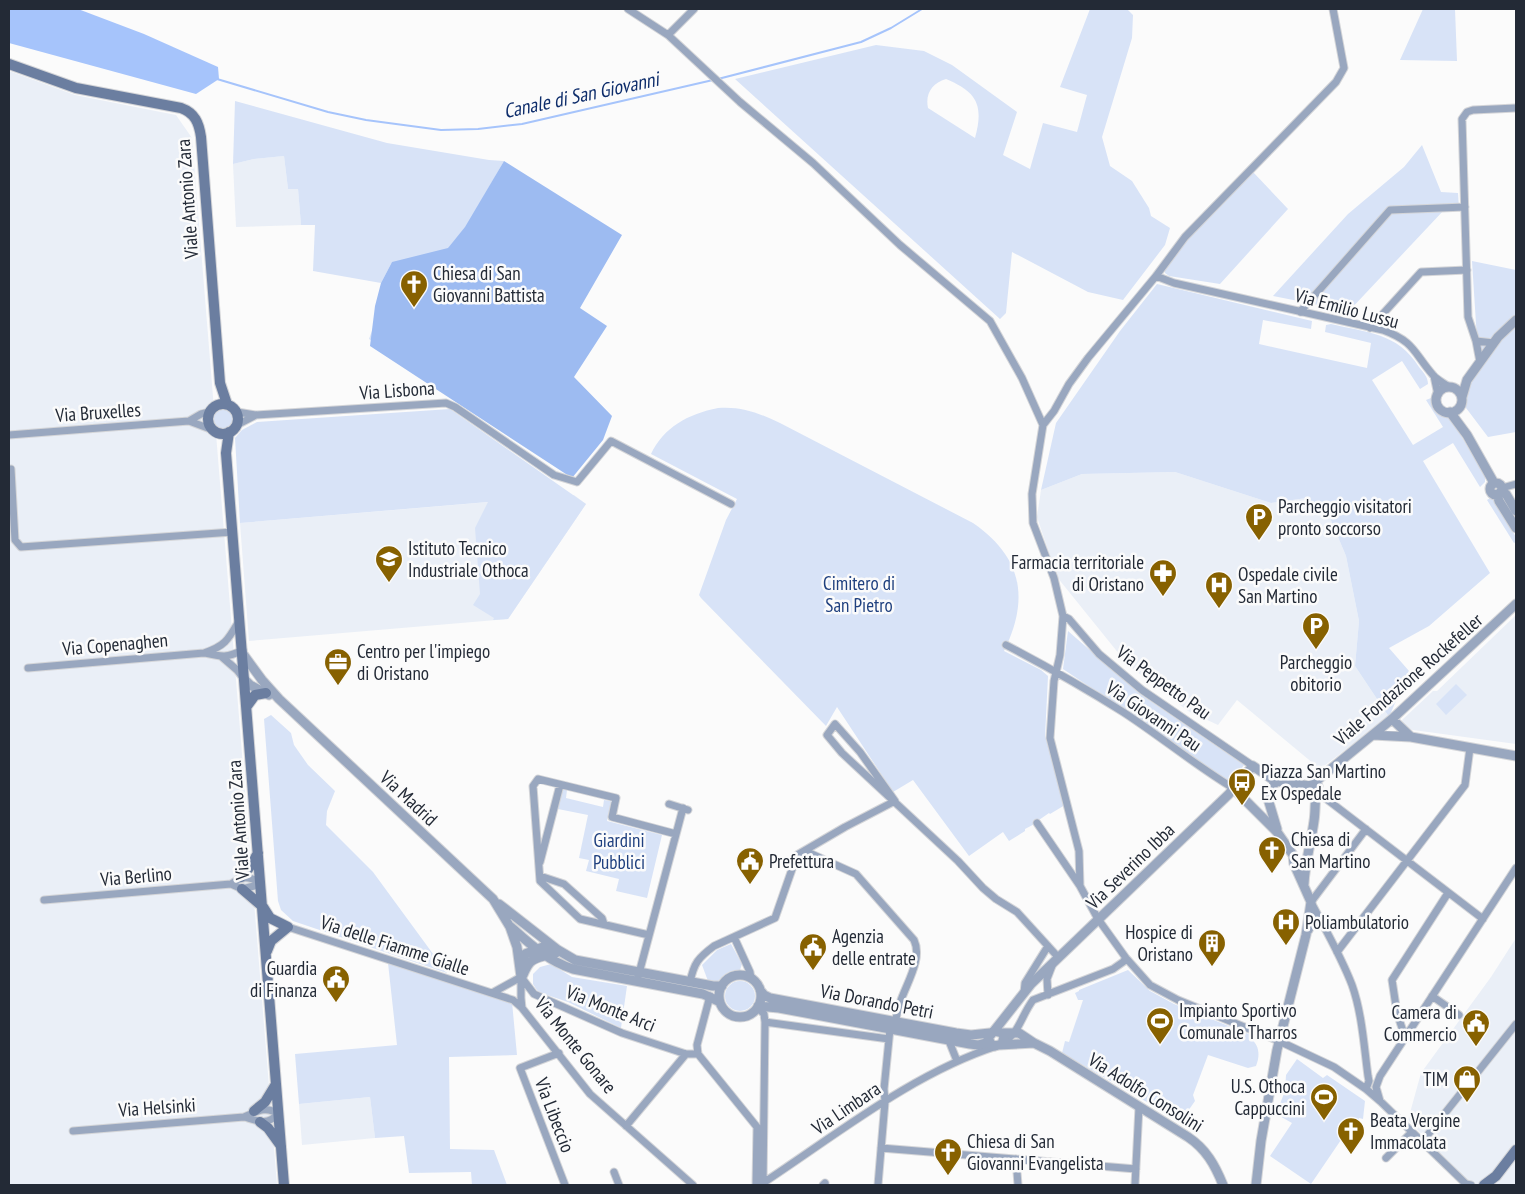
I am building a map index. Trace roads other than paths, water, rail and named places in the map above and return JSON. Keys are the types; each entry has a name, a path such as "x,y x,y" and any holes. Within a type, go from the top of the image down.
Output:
{"main road":[{"name":"Viale Antonio Zara","path":"9,64 76,88 181,108 190,112 196,120 201,137 220,384 228,404"},
{"name":"Viale Antonio Zara","path":"213,408 220,384"},
{"path":"228,404 237,412 238,416 233,429 216,432 208,422 213,408 228,404"},
{"name":"Viale Antonio Zara","path":"226,453 233,429"},
{"name":"Viale Antonio Zara","path":"216,432 226,453 284,1185"},
{"path":"247,706 255,695 266,693"},
{"path":"241,877 258,853"},
{"path":"242,889 262,907 270,918 288,927 271,941 266,953"},
{"path":"254,1111 265,1102 276,1084"},
{"path":"260,1122 268,1128 281,1146"},
{"path":"1484,1185 1495,1181 1516,1150"}],"street":[{"path":"628,9 668,35 724,87 813,163 900,245 990,321 1022,378 1043,425"},
{"path":"668,35 694,9"},
{"path":"1080,886 1079,852 1050,738 1063,616 1054,578 1032,523 1032,494 1043,425 1088,358 1156,276 1185,237 1329,89 1340,75 1343,64 1333,9"},
{"path":"1480,362 1476,341 1468,317 1462,119 1467,112 1473,110 1516,108"},
{"path":"1300,312 1390,210 1465,207"},
{"path":"1370,328 1421,272 1467,270"},
{"name":"Via Emilio Lussu","path":"1156,276 1300,312 1383,330 1403,339 1416,351 1434,376 1451,387"},
{"path":"1467,435 1459,408 1467,380 1494,343 1509,325 1516,320"},
{"path":"1476,341 1494,343"},
{"name":"Via Emilio Lussu","path":"1434,376 1438,395"},
{"path":"1467,380 1442,389 1438,395 1438,405 1443,410 1450,412 1467,435 1498,489 1499,501 1516,528"},
{"path":"1451,387 1458,391 1462,397"},
{"name":"Via Lisbona","path":"237,412 256,415 446,403 455,407 554,475 577,482 611,441 731,504"},
{"name":"Via Bruxelles","path":"189,422 213,408"},
{"path":"1450,412 1459,408"},
{"name":"Via Lisbona","path":"233,429 256,415"},
{"name":"Via Bruxelles","path":"9,435 189,422 216,432"},
{"path":"12,469 15,540 21,547 233,532"},
{"path":"1498,489 1516,484"},
{"path":"1498,489 1506,494 1516,510"},
{"name":"Viale Fondazione Rockefeller","path":"1304,887 1307,852 1314,820 1313,789 1321,778 1392,719 1516,604"},
{"name":"Via Peppetto Pau","path":"1063,616 1069,619 1099,654 1142,690 1253,766"},
{"name":"Via Copenaghen","path":"28,668 204,653 220,647 227,641 240,619"},
{"name":"Via Giovanni Pau","path":"1006,646 1056,671 1122,712 1231,791"},
{"path":"222,657 243,652"},
{"name":"Via Madrid","path":"243,652 262,680 279,699 493,899 510,927"},
{"name":"Via Copenaghen","path":"204,653 222,657"},
{"path":"222,657 244,679"},
{"name":"Via Madrid","path":"244,679 250,685 279,699"},
{"path":"1392,719 1411,737"},
{"path":"895,801 860,752 835,724 827,735 842,753 958,861 983,888 1017,912 1048,946 1056,959 1047,979 1048,995"},
{"path":"1373,735 1411,737 1516,756"},
{"path":"1337,952 1465,785 1470,748"},
{"path":"1253,766 1275,781 1313,789 1483,919"},
{"name":"Via Severino Ibba","path":"995,1040 1024,993 1056,959 1231,791 1253,766"},
{"path":"649,936 580,919 540,881 533,786 538,779 616,798 612,817 676,834"},
{"path":"1275,781 1268,799 1278,832 1293,856 1304,887 1352,986 1360,1019 1368,1076 1366,1089"},
{"path":"539,867 560,785"},
{"path":"1231,791 1278,832"},
{"path":"690,982 693,967 699,958 714,946 775,918 797,855 895,801"},
{"path":"638,977 676,834 686,809 668,804"},
{"path":"1037,823 1080,886 1098,919 1126,958 1150,985 1184,1003 1279,1041 1334,1068 1366,1089 1380,1101 1468,1185"},
{"path":"1256,1185 1261,1141 1279,1041 1306,935 1311,902 1366,829"},
{"path":"805,851 856,874 914,940 917,947 915,961 899,1004 889,1039 878,1185"},
{"path":"1293,856 1302,859 1306,857 1307,852"},
{"path":"1380,1101 1376,1087 1380,1076 1516,868"},
{"path":"540,876 564,884 602,918 604,924"},
{"path":"231,884 241,877 252,877 260,882 254,886 242,889"},
{"name":"Via Berlino","path":"44,900 231,884 242,889"},
{"path":"1405,1037 1397,1014 1392,980 1448,893"},
{"path":"493,899 558,950 575,960"},
{"path":"512,914 536,940 536,949"},
{"path":"1306,935 1312,922 1319,919"},
{"name":"Via delle Fiamme Gialle","path":"288,927 492,993 512,1000 522,1008"},
{"path":"510,927 544,956 558,965 573,970 722,986"},
{"path":"510,927 517,948 521,977"},
{"path":"734,937 750,972 750,978"},
{"path":"1024,993 1025,983 1048,946"},
{"path":"521,977 522,962 525,954 543,947 563,959 575,960 710,996 720,1002"},
{"path":"492,993 521,977 528,963 533,958 544,956"},
{"path":"995,1040 1015,1033 1028,1006 1034,1000 1112,970 1124,962 1126,958"},
{"path":"744,976 750,978 755,981 760,990 761,996 758,1007 748,1015 734,1016 723,1008 720,1002 719,996 722,986 732,977 744,976"},
{"name":"Via Monte Gonare","path":"521,977 522,1008 590,1094 693,1185"},
{"name":"Via Monte Arci","path":"521,977 534,994 622,1033 686,1054 698,1054"},
{"name":"Via Dorando Petri","path":"760,990 770,998 892,1025 949,1040 978,1045 995,1040"},
{"path":"710,996 697,1045 698,1054 760,1124"},
{"path":"1432,996 1459,1015"},
{"path":"758,1007 764,1014 765,1022 760,1124 760,1184"},
{"name":"Via Dorando Petri","path":"758,1007 778,1008 995,1040"},
{"name":"Via Dorando Petri","path":"765,1022 889,1039"},
{"path":"1422,1142 1516,1024"},
{"name":"Via Adolfo Consolini","path":"1015,1033 1050,1051 1200,1145 1214,1163 1223,1185"},
{"path":"949,1040 956,1061"},
{"name":"Via Adolfo Consolini","path":"995,1040 1034,1044"},
{"name":"Via Limbara","path":"760,1184 885,1102 956,1061 979,1052 995,1040"},
{"name":"Via Libeccio","path":"559,1053 520,1068 565,1185"},
{"path":"626,1126 686,1054"},
{"path":"1368,1076 1380,1076"},
{"path":"1135,1185 1139,1107"},
{"path":"254,1111 273,1110 278,1114 274,1118 260,1122"},
{"name":"Via Helsinki","path":"244,1117 254,1111"},
{"name":"Via Helsinki","path":"73,1130 244,1117 260,1122"},
{"path":"1386,1158 1412,1132"},
{"path":"881,1148 1136,1169"},
{"path":"1016,1159 1018,1185"},
{"path":"614,1172 619,1185"}],"waterway":[{"name":"Canale di San Giovanni","path":"718,79 861,42 891,28 922,9"},
{"name":"Canale di San Giovanni","path":"217,79 328,112 366,120 441,130 478,129 522,124 713,80"}],"place":[{"name":"Chiesa di San Giovanni Battista","path":"414,308"},
{"name":"Parcheggio visitatori pronto soccorso","path":"1259,541"},
{"name":"Istituto Tecnico Industriale Othoca","path":"389,583"},
{"name":"Farmacia territoriale di Oristano","path":"1163,597"},
{"name":"Ospedale civile San Martino","path":"1219,609"},
{"name":"Parcheggio obitorio","path":"1316,650"},
{"name":"Centro per l'impiego di Oristano","path":"338,686"},
{"name":"Piazza San Martino Ex Ospedale","path":"1242,806"},
{"name":"Chiesa di San Martino","path":"1272,874"},
{"name":"Prefettura","path":"750,885"},
{"name":"Poliambulatorio","path":"1286,946"},
{"name":"Hospice di Oristano","path":"1212,967"},
{"name":"Agenzia delle entrate","path":"813,971"},
{"name":"Guardia di Finanza","path":"336,1003"},
{"name":"Impianto Sportivo Comunale Tharros","path":"1160,1045"},
{"name":"Camera di Commercio","path":"1476,1047"},
{"name":"TIM","path":"1467,1103"},
{"name":"U.S. Othoca Cappuccini","path":"1324,1121"},
{"name":"Beata Vergine Immacolata","path":"1351,1155"},
{"name":"Chiesa di San Giovanni Evangelista","path":"948,1176"}],"park label":[{"name":"Cimitero di San Pietro","path":"859,594"},
{"name":"Giardini Pubblici","path":"619,851"}]}
